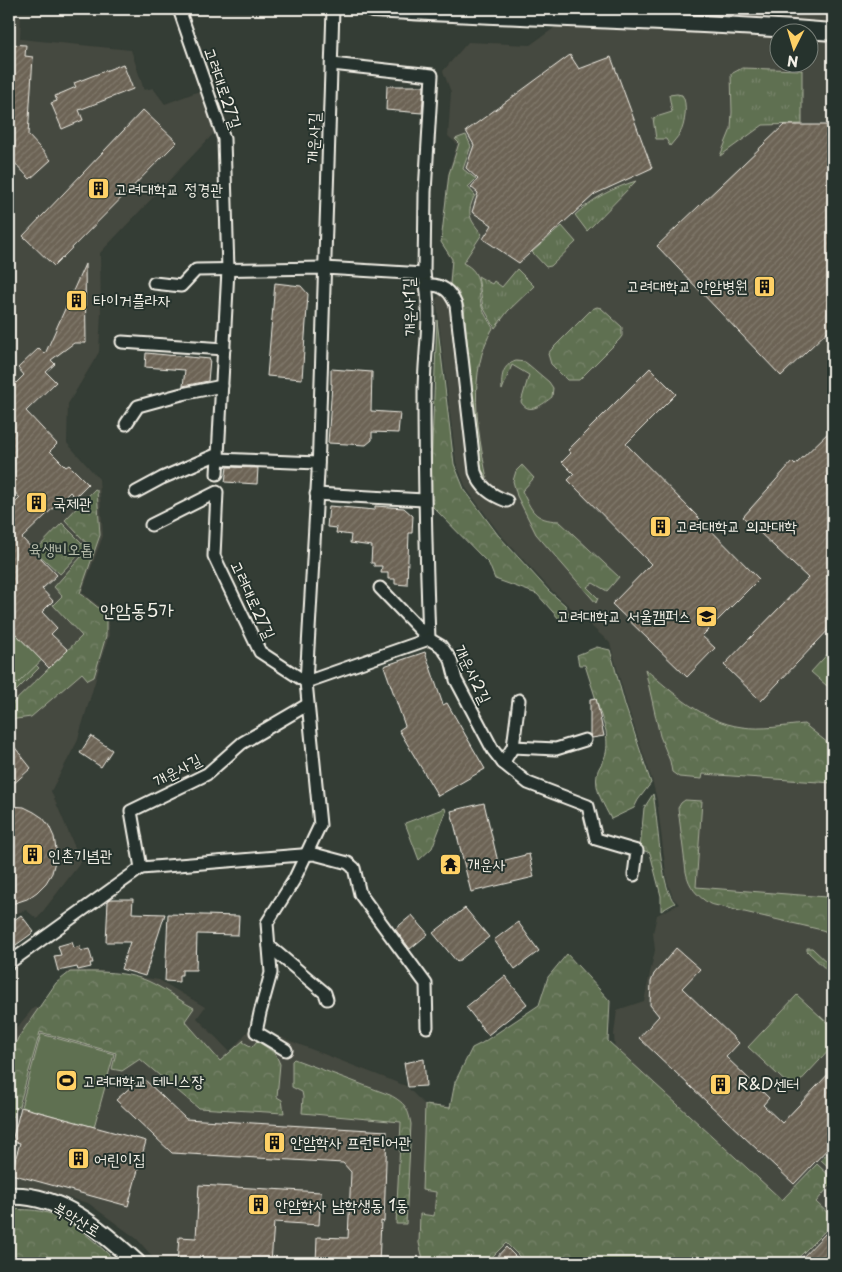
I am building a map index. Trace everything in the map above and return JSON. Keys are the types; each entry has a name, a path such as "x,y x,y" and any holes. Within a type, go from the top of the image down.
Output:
{"main road":[{"path":"373,9 747,25 833,32"},
{"name":"북악산로","path":"9,1196 39,1199 66,1208 95,1228 137,1263"}],"street":[{"name":"고려대로27길","path":"179,9 224,139 228,270 217,474"},
{"name":"개운사길","path":"286,1050 256,1032 272,973 267,923 294,880 320,825 306,682 318,463 333,9"},
{"name":"개운사1길","path":"332,64 432,75 425,192 427,332 424,375 424,500 429,639"},
{"path":"154,283 181,286 196,270 324,268 425,280 447,289 452,295 456,306 475,472 478,481 485,490 507,501"},
{"path":"122,342 224,349"},
{"path":"126,424 138,406 222,386"},
{"path":"136,492 162,478 218,456 318,463"},
{"name":"고려대로27길","path":"151,525 217,492 214,556 260,652 306,682"},
{"path":"316,494 424,500"},
{"name":"개운사2길","path":"380,588 429,639 441,646 451,660 456,680 493,750 503,763 528,784 588,806 596,839 637,851 634,875"},
{"path":"306,682 429,639"},
{"name":"개운사2길","path":"503,763 513,746 519,700"},
{"name":"개운사길","path":"141,868 131,811 207,774 242,743 307,705"},
{"path":"513,746 556,749 585,740"},
{"path":"9,963 141,868 320,854 348,862 354,868 360,894 426,984 427,1027"},
{"path":"269,946 325,993 327,999"}],"shaded area":[{"name":"고려대학교 서울캠퍼스","path":"581,9 833,9 833,1263 158,1263 137,1239 88,1203 9,1182 9,1037 35,1006 43,1013 69,970 101,971 159,980 205,1007 197,1018 230,1052 253,1025 406,1086 424,1104 453,1107 616,1075 614,1034 617,1010 644,1001 655,950 653,933 657,915 679,904 673,898 667,881 657,800 610,643 550,589 499,533 466,488 456,462 436,299 449,284 451,260 441,242 448,174 457,144 448,136 451,92 443,71 468,42 530,45"},
{"path":"9,16 21,17 20,39 131,50 144,90 153,88 165,104 202,90 216,131 100,253 101,312 99,352 68,404 67,443 99,479 103,536 82,592 108,614 109,635 77,742 51,791 81,862 37,919 26,910 9,916"}],"green space":[{"path":"742,68 770,69 770,72 802,72 802,124 763,125 720,156 731,129 731,74"},
{"path":"669,95 682,95 684,98 684,120 682,130 670,146 666,139 656,139 653,118 672,112"},
{"path":"466,135 471,146 463,169 476,179 468,187 475,195 470,207 470,216 482,234 463,263 470,267 477,276 482,307 493,328 485,345 477,382 478,421 487,478 480,467 477,453 464,307 458,291 450,284 452,259 441,242 449,174 459,143 455,139"},
{"path":"636,181 587,231 575,215 589,203 604,194"},
{"path":"562,226 576,242 551,266 546,267 532,252"},
{"path":"517,269 534,286 508,311 495,328 483,307 478,276 492,284 494,281 502,287"},
{"path":"601,308 622,327 622,336 579,380 567,380 551,364 548,354 592,309"},
{"path":"437,320 454,464 464,489 498,535 549,591 565,605 570,616 560,620 537,594 495,579 489,564 433,507 430,495"},
{"path":"516,361 525,362 549,382 553,388 552,397 536,407 528,408 524,406 521,402 529,375 512,365 502,390 503,372 508,365"},
{"path":"522,465 534,478 522,491 535,513 544,519 559,521 619,577 607,591 593,583 587,587 598,598 596,603 536,534 517,496 513,481 516,471"},
{"path":"95,489 97,490 100,535 80,593 106,614 106,636 94,677 88,680 82,673 31,717 9,720 9,707 82,636 53,605 62,596 54,587 90,547 65,520"},
{"name":"육생비오톱","path":"62,523 86,547 60,574 35,551"},
{"path":"9,608 52,650 17,684 9,676"},
{"path":"9,638 39,668 9,698"},
{"path":"597,647 610,650 625,705 651,783 634,808 611,819 600,797 596,780 606,752 606,731 585,665 579,665 577,655"},
{"path":"833,648 833,681 827,686 811,672"},
{"path":"645,669 678,697 702,713 728,724 757,728 804,724 833,747 833,783 703,774 702,779 679,777 672,772 670,761 660,736"},
{"path":"653,794 666,883 675,903 661,911 661,896 650,853 640,849 644,808"},
{"path":"685,800 702,801 696,887 826,897 829,895 829,890 833,890 833,934 710,904 701,898 691,887 686,872 678,808"},
{"path":"445,808 446,812 432,848 419,860 405,823"},
{"path":"807,948 812,948 833,968 833,976 807,951"},
{"path":"567,954 610,1001 608,1041 782,1200 817,1164 833,1179 833,1182 816,1202 833,1218 833,1235 827,1229 793,1263 526,1263 506,1243 486,1263 424,1263 419,1243 420,1214 434,1216 436,1192 422,1190 425,1105 450,1108 455,1082 472,1048 539,1005 548,977"},
{"path":"70,972 123,974 144,979 154,984 194,1008 185,1021 220,1061 244,1040 243,1042 252,1047 257,1041 275,1053 280,1064 277,1097 282,1100 284,1113 198,1108 140,1059 122,1071 112,1069 116,1053 40,1032 19,1106 14,1112 9,1132 9,1060 18,1038 56,983"},
{"path":"797,995 833,1028 833,1046 793,1089 748,1047"},
{"name":"고려대학교 테니스장","path":"41,1034 114,1054 94,1127 21,1107"},
{"path":"294,1059 390,1095 405,1106 411,1124 406,1224 396,1224 401,1122 302,1113 302,1092 292,1087 292,1061"},
{"path":"833,1146 833,1171 821,1160"},
{"path":"9,1209 40,1211 65,1220 84,1233 118,1263 9,1263"}],"building":[{"path":"9,44 26,45 25,56 33,57 28,135 51,160 30,179 9,157"},
{"path":"570,55 579,69 611,57 652,168 595,194 519,263 483,239 492,225 472,212 478,193 471,187 478,179 466,168 474,145 466,131"},
{"path":"123,64 133,89 79,110 83,120 62,129 51,103 57,101 55,96 76,87 74,83"},
{"path":"387,86 424,86 422,113 386,110"},
{"name":"고려대학교 정경관","path":"143,110 177,142 54,266 23,236"},
{"name":"고려대학교 안암병원","path":"784,125 833,125 833,326 781,376 657,246"},
{"path":"85,264 86,343 74,343 51,360 55,364 46,372 56,382 26,411 57,444 50,451 66,467 69,465 88,484 75,497 70,492 22,538 57,575 42,589 53,601 42,612 57,628 51,634 68,650 49,668 9,627 9,509 20,498 9,486 9,390 24,375 18,368 39,348 45,354"},
{"path":"275,283 301,286 308,294 302,379 267,376"},
{"path":"146,353 210,359 208,381 183,386 185,370 145,367"},
{"name":"고려대학교 의과대학","path":"650,368 676,394 626,444 759,579 702,636 715,648 687,677 612,604 651,564 568,480 574,474 562,462 571,453 568,450"},
{"path":"331,369 372,372 371,411 400,413 398,433 372,432 372,440 366,445 328,443 332,384"},
{"path":"833,428 833,625 761,701 724,665 808,578 743,517 792,462 795,465"},
{"path":"227,467 258,468 257,484 225,482"},
{"path":"329,506 375,510 375,506 404,508 413,516 412,533 409,533 407,585 395,584 395,579 388,579 388,573 381,573 382,566 374,566 374,563 371,563 372,546 350,543 351,535 336,533 337,528 327,527"},
{"path":"425,652 443,705 447,703 485,769 438,796 399,730 405,726 384,666"},
{"path":"596,698 604,736 592,738 590,734 590,699"},
{"path":"91,736 112,750 101,767 80,753"},
{"path":"9,740 31,768 9,788"},
{"path":"484,803 498,862 529,854 534,877 471,892 451,811"},
{"name":"인촌기념관","path":"9,806 24,807 43,818 54,837 56,849 52,873 46,883 27,899 9,905"},
{"path":"111,899 133,899 132,913 165,914 145,976 121,969 130,942 106,942 108,901"},
{"path":"465,908 489,937 457,962 433,933"},
{"path":"168,914 239,916 238,935 197,934 196,970 182,970 182,975 179,975 179,982 165,981"},
{"path":"21,915 34,932 9,950 9,924"},
{"path":"412,915 428,934 410,949 395,929"},
{"path":"518,922 539,951 515,969 494,940"},
{"path":"72,942 74,948 80,946 81,951 89,949 93,963 90,963 91,967 78,970 77,967 58,971 54,956 61,955 58,946"},
{"name":"R&D센터","path":"676,948 700,969 682,988 739,1043 726,1057 769,1098 763,1105 782,1123 833,1069 833,1143 794,1184 639,1038 659,1016 650,1005 651,982 654,974"},
{"path":"505,976 527,1004 488,1035 466,1007"},
{"path":"424,1059 426,1086 408,1087 404,1063"},
{"name":"안암학사 프런티어관","path":"142,1077 186,1119 387,1131 384,1222 381,1221 379,1263 316,1263 317,1237 348,1238 351,1172 343,1163 172,1153 116,1100"},
{"name":"어린이집","path":"21,1107 146,1141 128,1206 11,1174 20,1143 12,1141"},
{"path":"199,1185 321,1192 319,1225 274,1222 271,1263 177,1263 179,1237 196,1238"},
{"path":"827,1232 833,1238 833,1263 797,1263"},
{"path":"506,1247 522,1263 491,1263"}],"place":[{"name":"고려대학교 정경관","path":"99,189"},
{"name":"고려대학교 안암병원","path":"764,286"},
{"name":"타이거플라자","path":"77,300"},
{"name":"국제관","path":"37,503"},
{"name":"고려대학교 의과대학","path":"660,526"},
{"name":"고려대학교 서울캠퍼스","path":"707,616"},
{"name":"인촌기념관","path":"32,855"},
{"name":"개운사","path":"451,864"},
{"name":"고려대학교 테니스장","path":"67,1081"},
{"name":"R&D센터","path":"721,1084"},
{"name":"안암학사 프런티어관","path":"274,1142"},
{"name":"어린이집","path":"78,1159"},
{"name":"안암학사 남학생동 1동","path":"259,1205"}],"district":[{"name":"안암동5가","path":"137,610"}]}
